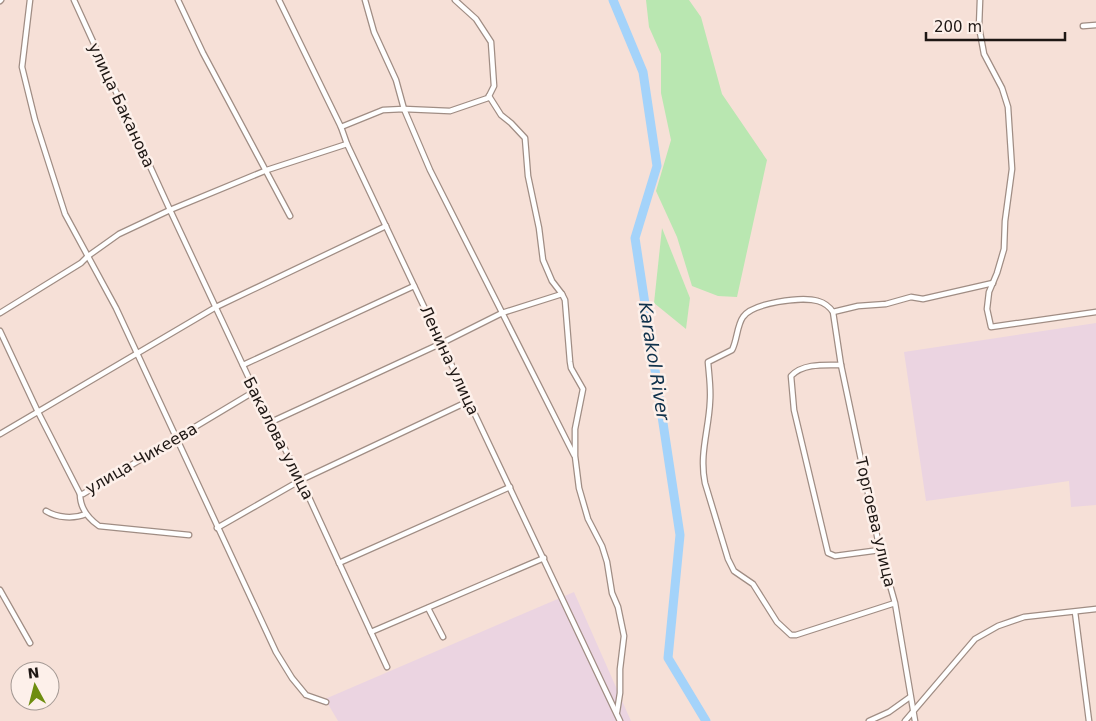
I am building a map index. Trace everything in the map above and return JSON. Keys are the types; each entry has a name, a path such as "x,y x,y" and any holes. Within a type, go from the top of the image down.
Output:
{"street":[{"path":"30,0 22,67 32,111 65,214 116,308 276,652 292,678 306,694 326,702"},
{"name":"улица Баканова","path":"74,0 170,210"},
{"path":"178,0 203,52 290,216"},
{"name":"Ленина улица","path":"279,0 341,127 347,144 620,721"},
{"path":"365,0 374,32 396,80 404,108 430,170 574,456"},
{"path":"341,127 383,110 404,108 450,112 488,98 494,86 491,42 476,19 455,0"},
{"path":"980,0 979,27 984,54 1002,88 1008,107 1012,169 1005,221 1004,249 997,274 989,292 987,309 991,327 1096,312"},
{"path":"1083,26 1096,25"},
{"path":"489,96 501,115 525,138 528,176 539,228 543,260 552,281 562,294 566,310 571,368 583,389 575,429 574,456 582,503 602,546 624,636 617,713"},
{"path":"0,313 82,264 88,256 119,234 170,210 267,170 347,144"},
{"name":"Бакалова улица","path":"170,210 255,391 301,480 387,667"},
{"path":"0,434 216,308 386,226"},
{"path":"895,603 791,635 777,622 753,584 734,571 728,559 703,471 703,454 710,401 708,362 732,350 742,317 760,307 778,301 817,300 828,306 833,312 858,306 886,304 903,298 923,299 992,282"},
{"path":"243,365 414,286"},
{"path":"271,422 502,314 562,294"},
{"name":"Торгоева улица","path":"833,312 841,365 880,550 895,603 915,721"},
{"name":"улица Чикеева","path":"0,331 38,412 80,494 83,494 255,391"},
{"path":"841,365 801,368 795,372 791,376 794,410 828,553 835,556 880,550"},
{"path":"217,528 301,480 469,401"},
{"path":"339,563 510,487"},
{"path":"80,494 86,514 91,521 99,526 189,536"},
{"path":"46,511 55,516 81,517 86,514"},
{"path":"371,632 544,558"},
{"path":"0,590 30,643"},
{"path":"428,608 443,637"},
{"path":"906,721 975,639 998,626 1024,617 1096,609"},
{"path":"1075,612 1089,721"},
{"path":"869,721 889,712 910,697"}],"shaded area":[{"path":"1096,323 1096,505 1071,507 1069,481 926,501 904,352"},
{"path":"574,592 631,721 338,721 325,699"}],"green space":[{"path":"646,0 689,0 701,17 722,94 767,160 737,297 718,296 692,286 677,237 656,191 671,140 661,93 661,54 649,27"},
{"path":"662,228 690,298 686,329 654,303"}],"waterway":[{"name":"Karakol River","path":"613,0 643,72 657,166 635,238 680,535 668,658 706,721"}]}
